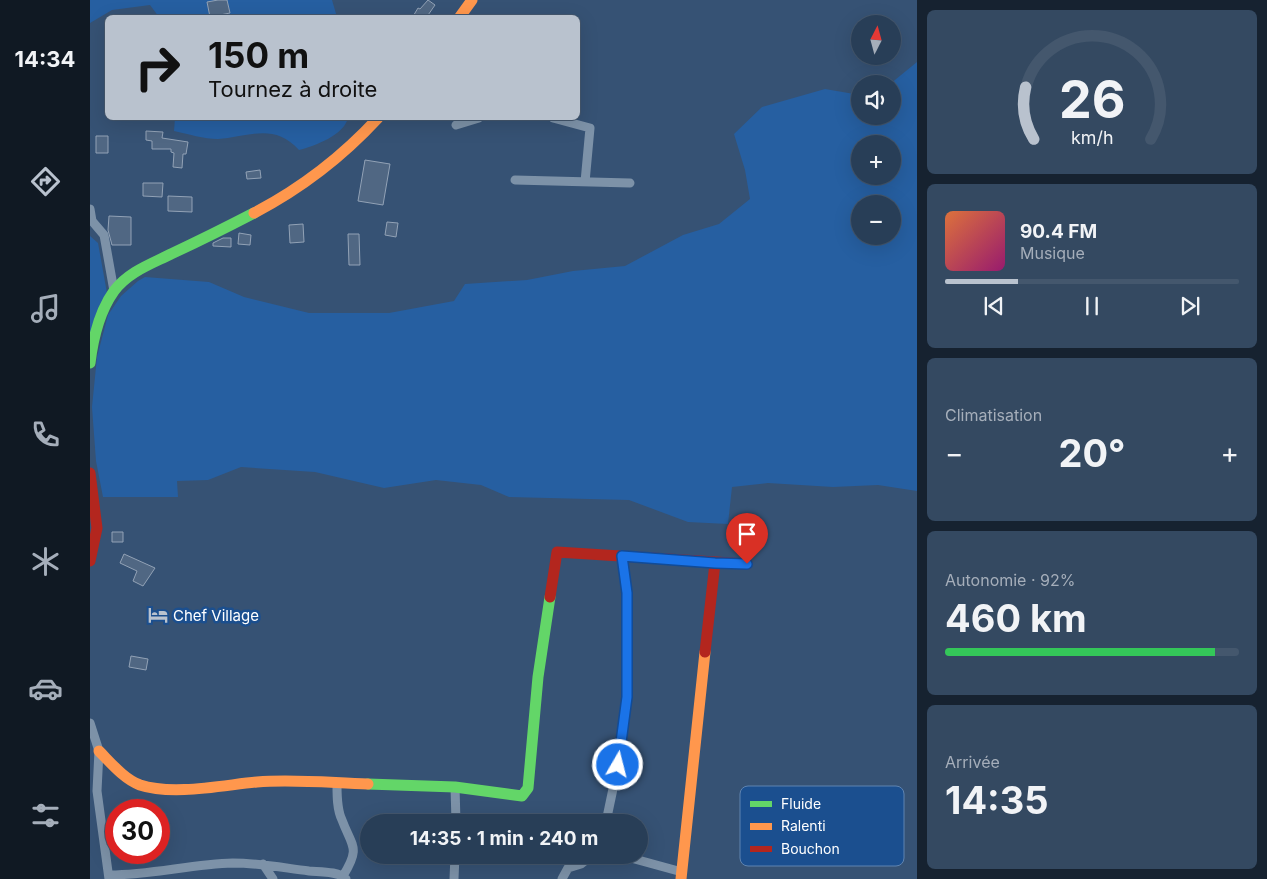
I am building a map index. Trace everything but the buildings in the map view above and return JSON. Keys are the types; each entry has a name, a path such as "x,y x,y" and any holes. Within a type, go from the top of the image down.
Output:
{"street":[{"path":"461,0 461,15"},
{"path":"461,15 472,0"},
{"path":"90,363 94,338 114,291 131,275 268,206 335,159 376,120"},
{"path":"456,124 471,120"},
{"path":"560,120 590,128 584,182"},
{"path":"516,180 630,182"},
{"path":"90,209 92,221 104,235 114,291"},
{"path":"90,473 98,526 90,561"},
{"path":"98,751 128,779 140,785 155,788 214,789 258,782 455,787 522,796 526,793 554,556 557,552 747,564"},
{"path":"608,814 618,765 627,697 627,593 622,556"},
{"path":"647,864 682,876 715,563"},
{"path":"90,723 98,751 97,791 109,877 231,864 263,864 345,877 354,848 351,837 342,820 337,785"},
{"path":"455,787 456,814"},
{"path":"263,864 273,879"},
{"path":"454,879 455,864"},
{"path":"562,879 568,868 581,864"}],"shaded area":[{"path":"90,0 332,0 336,15 158,15 150,5 112,10 90,23"},
{"path":"917,62 917,491 878,485 833,487 768,483 732,487 728,524 688,522 629,500 509,497 481,485 436,480 384,488 315,472 241,467 208,480 177,481 178,497 103,497 96,461 92,407 97,357 108,315 121,296 145,277 209,282 244,297 309,313 389,313 454,301 465,284 527,280 573,271 625,266 683,235 719,224 750,199 745,170 734,134 762,107 825,89 851,93 851,125 901,125 901,75"},
{"path":"175,120 347,120 341,130 335,135 313,146 299,150 290,141 270,134 260,133 218,139 174,131"},
{"path":"90,236 98,243 107,293 90,333"}],"traffic: fast":[{"path":"90,363 95,335 104,308 120,284 140,269 254,213"},
{"path":"368,784 455,787 522,796 528,788 538,677 550,597"}],"traffic: slow":[{"path":"461,15 472,0"},
{"path":"254,213 288,194 320,171 350,146 376,120"},
{"path":"681,879 705,652"},
{"path":"99,751 118,770 134,782 140,785 168,790 285,781 368,784"}],"traffic: jam":[{"path":"90,473 97,528 90,561"},
{"path":"550,597 557,552 747,564"},
{"path":"705,652 715,563"}],"place":[{"name":"Chef Village","path":"158,615"}],"route":[{"path":"618,765 627,697 627,593 622,556 663,557 715,563 747,564"}]}
